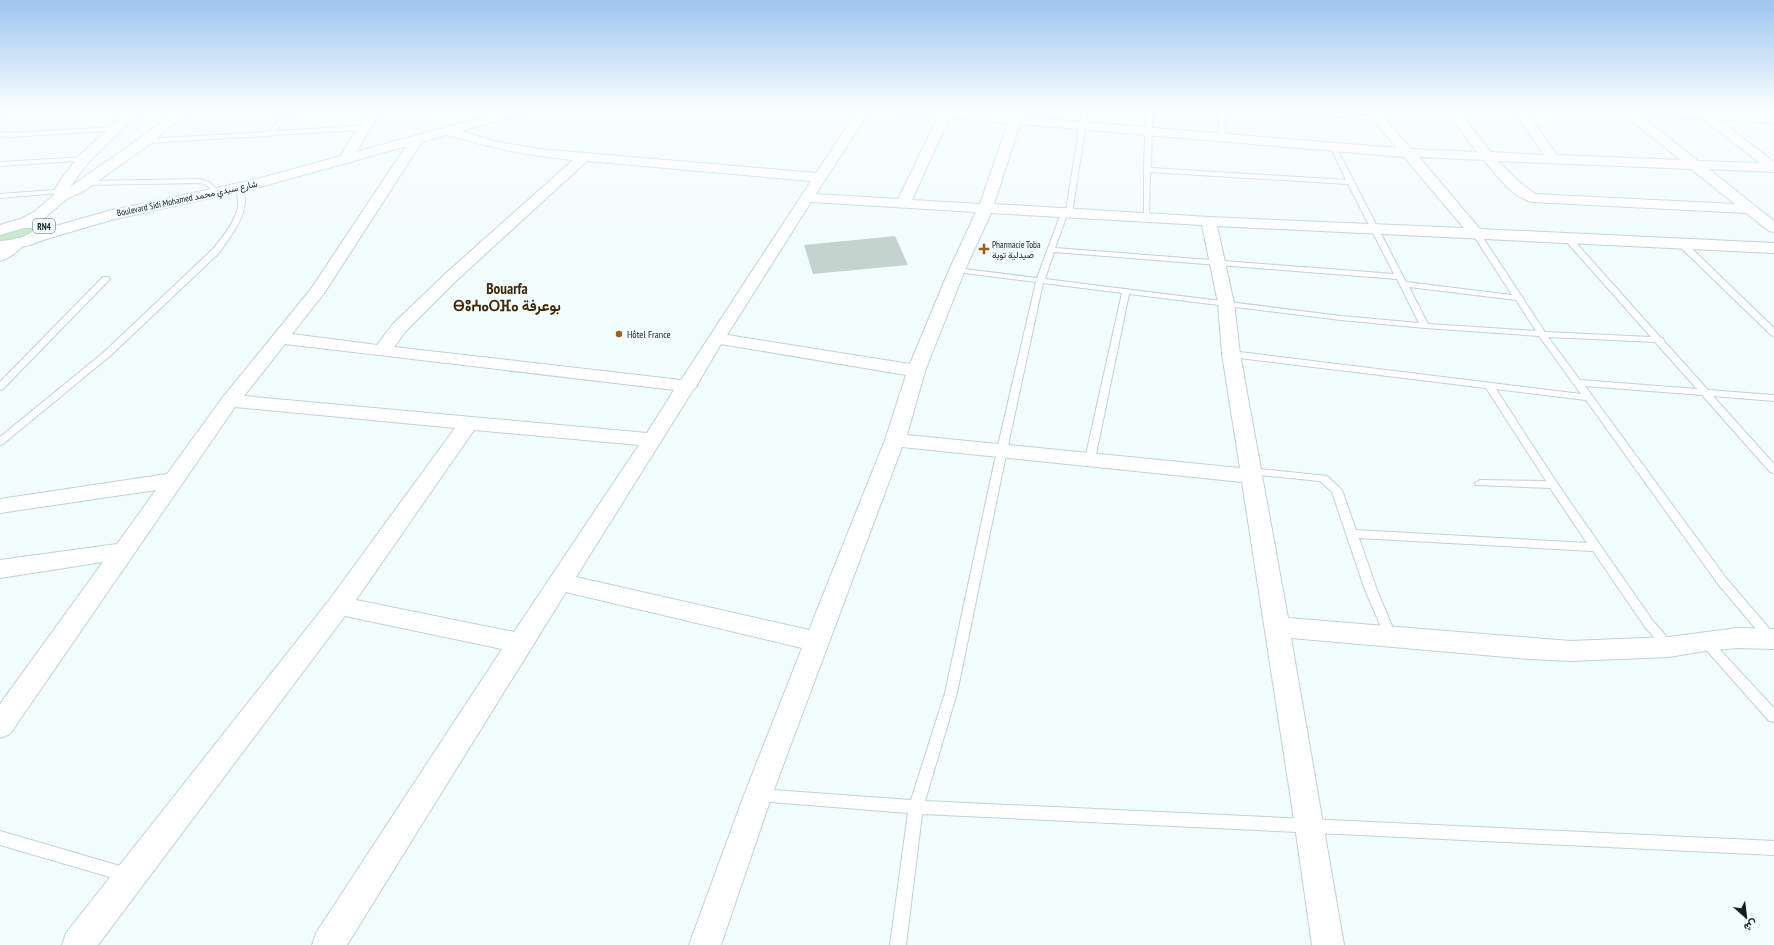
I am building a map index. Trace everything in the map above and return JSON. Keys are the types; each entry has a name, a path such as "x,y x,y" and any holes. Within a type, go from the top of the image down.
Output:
{"main road":[{"name":"Boulevard Sidi Mohamed شارع سيدي محمد","path":"38,224 108,216 218,193 366,154"},
{"name":"RN4","path":"0,230 22,224 38,224"},
{"name":"RN4","path":"0,246 17,243 38,224"}],"street":[{"path":"71,190 64,184 91,154"},
{"path":"38,224 71,190 125,154"},
{"path":"345,160 348,154"},
{"path":"0,726 230,401 317,292 408,154"},
{"path":"551,154 820,178"},
{"path":"328,945 520,643 688,386 716,338 835,154"},
{"path":"903,203 926,154"},
{"path":"705,945 758,795 895,440 916,371 957,270 986,207 1004,154"},
{"path":"1407,154 1476,233"},
{"path":"1424,154 1490,158 1774,168"},
{"path":"1487,154 1514,186 1528,197 1537,199 1750,209"},
{"path":"1550,154 1554,160"},
{"path":"1681,154 1774,228"},
{"path":"1756,154 1774,168"},
{"path":"382,351 399,328 451,277 584,157"},
{"path":"808,198 986,207 1146,218 1774,248"},
{"path":"1209,221 1226,303 1230,354 1310,826 1328,945"},
{"path":"0,256 17,243"},
{"path":"279,338 688,386"},
{"path":"716,338 916,371"},
{"path":"230,401 653,440"},
{"path":"78,945 339,606 469,424"},
{"path":"895,440 1251,474"},
{"path":"0,506 174,480"},
{"path":"0,569 124,551"},
{"path":"560,582 817,642"},
{"path":"339,606 520,643"},
{"path":"1276,627 1391,638 1570,651 1669,647 1705,641 1772,638"}],"lane":[{"path":"898,945 916,807 951,693 1002,450 1040,281 1066,213 1077,154"},
{"path":"1146,218 1147,154"},
{"path":"1337,154 1424,326"},
{"path":"0,164 86,159"},
{"path":"1146,170 1350,182"},
{"path":"0,196 199,181 207,183 218,193"},
{"path":"0,442 15,428 107,354 216,250 227,236 241,209 242,199 239,188"},
{"path":"1476,233 1542,334 1722,581 1772,638"},
{"path":"1567,238 1660,340 1774,470"},
{"path":"1682,244 1774,333"},
{"path":"1051,250 1218,262 1401,280 1518,298"},
{"path":"957,270 1341,318 1424,326 1660,340"},
{"path":"0,387 106,279"},
{"path":"1090,459 1126,291"},
{"path":"1230,354 1589,398"},
{"path":"1579,383 1706,394 1774,398"},
{"path":"1490,387 1552,485 1649,624 1669,647"},
{"path":"0,430 15,428"},
{"path":"1251,474 1323,478 1337,490 1371,590 1391,638"},
{"path":"1480,483 1552,485"},
{"path":"1352,534 1595,547"},
{"path":"1705,641 1774,717"},
{"path":"758,795 916,807 1774,848"},
{"path":"0,838 130,876"}],"green space":[{"path":"15,227 38,227 36,235 0,244 0,233"}],"building":[{"path":"895,236 908,265 813,274 804,245"}],"place":[{"name":"Pharmacie Toba صيدلية توبة","path":"984,249"},
{"name":"Hôtel France","path":"619,334"}],"district":[{"name":"Bouarfa ⴱⵓⵄⴰⵔⴼⴰ بوعرفة","path":"507,296"}]}
